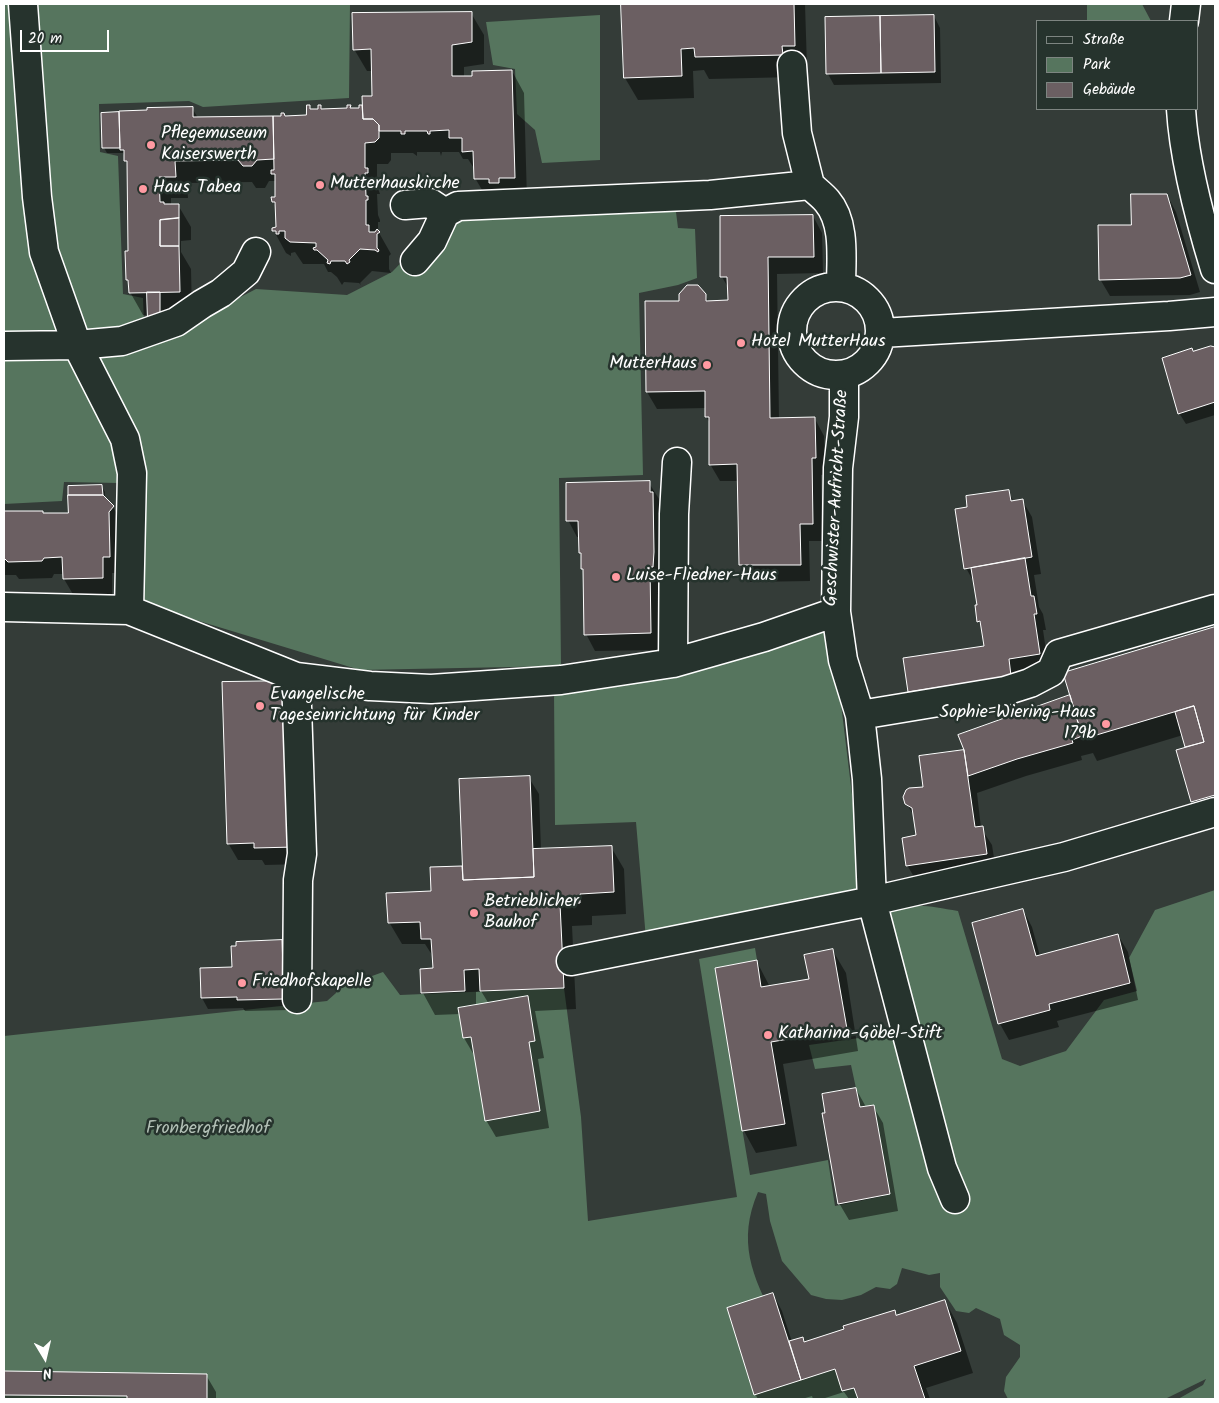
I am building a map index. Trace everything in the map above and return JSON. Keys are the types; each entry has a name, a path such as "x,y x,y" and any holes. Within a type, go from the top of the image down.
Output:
{"street":[{"path":"23,4 37,197 44,252 77,345 126,439 128,448 132,473 130,610"},
{"path":"1184,20 1186,4"},
{"path":"792,65 797,133 810,185 828,202 838,220 841,287 854,290 874,308 879,320 881,333 1215,312"},
{"path":"1181,110 1185,146 1204,232 1215,269"},
{"path":"415,261 432,241 445,213 458,206 810,185"},
{"path":"405,205 430,203 445,213"},
{"path":"4,346 77,345 122,340 176,322 221,293 246,272 256,252"},
{"name":"Geschwister-Aufricht-Straße","path":"841,287 826,288 813,294 802,304 794,316 792,331 794,344 799,355 818,372 844,375 858,370 870,361 878,348 881,333"},
{"name":"Geschwister-Aufricht-Straße","path":"4,607 130,610 296,677 370,686 431,688 554,681 621,662 673,663 764,637 836,612 838,468 844,417 844,375"},
{"path":"673,663 674,514 677,462"},
{"path":"860,715 1004,691 1022,686 1051,672 1059,654 1215,609"},
{"path":"836,612 843,660 860,715 867,779 872,901 942,1168 955,1199"},
{"path":"296,677 302,854 298,880 297,999"},
{"path":"571,961 872,901 1064,857 1215,812"}],"green space":[{"path":"4,4 350,4 349,98 203,107 189,101 99,104 100,152 118,156 123,294 143,298 144,323 66,337 115,442 119,483 64,482 62,501 4,504"},
{"path":"1087,4 1142,4 1150,20 1087,20"},
{"path":"600,15 600,160 542,163 535,130 517,114 515,69 493,65 486,22"},
{"path":"675,204 678,228 695,229 697,278 678,285 639,293 643,475 559,478 561,666 360,670 189,618 138,598 143,470 90,351 179,329 256,289 347,295 392,272 423,240 461,217"},
{"path":"831,621 864,894 646,939 636,822 555,825 554,690"},
{"name":"Fronbergfriedhof","path":"1215,890 1215,1399 1178,1399 1203,1385 1206,1379 1165,1399 1008,1399 1004,1391 1006,1377 1020,1357 1020,1345 1004,1335 1000,1319 976,1308 969,1313 956,1311 940,1287 940,1273 929,1275 902,1268 897,1284 890,1289 876,1287 861,1295 842,1300 826,1299 811,1295 782,1261 770,1221 766,1194 758,1192 749,1226 750,1258 760,1288 786,1340 797,1352 803,1355 906,1389 910,1399 4,1399 4,1036 327,1001 336,993 343,976 361,980 383,972 400,995 564,988 581,1117 588,1221 737,1197 699,959 755,948 757,960 715,968 750,1175 828,1160 835,1206 884,1196 889,1189 874,1105 860,1107 851,1065 815,1069 809,1045 895,1033 886,915 895,910 912,906 958,911 1002,1059 1020,1066 1066,1051 1104,1000 1137,991 1129,958 1155,910"}],"building":[{"path":"621,4 794,4 795,46 782,46 783,55 695,57 694,48 681,49 682,76 624,78"},
{"path":"472,12 472,42 452,45 452,76 472,76 472,71 512,70 515,178 499,178 499,183 489,183 489,179 474,179 473,151 462,152 462,138 449,138 449,130 430,131 430,134 427,131 405,131 405,134 401,134 401,131 379,131 379,125 373,119 363,119 362,96 372,96 371,49 353,50 352,13"},
{"path":"934,15 935,72 881,73 880,16"},
{"path":"880,16 881,73 826,74 825,17"},
{"name":"Mutterhauskirche","path":"307,105 310,105 310,109 318,109 318,105 321,105 321,109 347,108 347,105 351,105 350,108 359,108 359,105 362,105 363,119 373,119 379,125 379,138 375,142 365,143 365,168 368,168 368,173 365,173 366,196 368,196 368,200 366,200 366,225 369,225 369,232 375,232 377,229 380,232 377,234 377,248 379,250 378,252 360,249 347,264 345,261 331,261 330,264 327,263 328,260 317,250 314,250 313,248 316,247 316,243 290,242 285,238 285,231 279,231 279,234 276,234 276,231 272,231 272,228 276,227 275,202 272,202 271,197 275,197 275,174 271,174 271,170 274,170 273,116 281,116 281,113 284,113 285,116 306,115"},
{"name":"Haus Tabea","path":"193,107 193,117 273,116 274,159 257,160 252,166 243,166 238,160 175,161 176,177 159,177 160,202 164,202 164,204 179,204 179,218 160,220 160,246 179,246 180,292 129,293 128,280 126,280 125,251 128,251 127,161 124,161 124,150 120,150 119,111"},
{"path":"119,112 120,148 102,148 101,113"},
{"path":"1131,194 1167,194 1191,275 1180,278 1099,280 1098,225 1131,225"},
{"name":"MutterHaus","path":"813,215 814,257 768,257 770,418 815,417 816,458 812,458 813,524 800,524 801,565 739,565 737,464 709,465 709,417 705,417 705,391 646,392 645,301 679,301 679,294 687,285 698,285 706,294 706,301 728,300 727,277 720,277 720,216"},
{"path":"179,218 179,246 160,246 160,220"},
{"path":"147,292 160,292 160,322 148,322"},
{"path":"1211,346 1215,347 1215,402 1178,414 1162,358 1192,348 1193,351"},
{"name":"Luise-Fliedner-Haus","path":"650,481 650,492 653,492 654,552 653,567 650,567 651,633 584,635 583,569 581,569 581,553 579,553 578,521 566,521 566,483"},
{"path":"102,485 103,495 68,495 68,486"},
{"path":"1009,490 1011,501 1023,499 1032,557 964,569 955,509 967,507 966,496"},
{"path":"68,495 103,495 114,506 109,512 110,557 103,557 103,578 63,579 62,557 44,558 42,561 8,562 4,558 4,511 68,513"},
{"path":"1025,558 1031,596 1034,596 1037,614 1034,614 1040,654 1009,659 1011,676 908,692 903,658 984,646 980,621 977,622 975,605 977,605 971,568"},
{"name":"Sophie-Wiering-Haus 179b","path":"1215,627 1215,795 1191,802 1176,750 1204,742 1194,706 1083,739 1063,673"},
{"path":"291,681 295,847 254,848 254,843 227,844 222,682"},
{"path":"1070,695 1082,736 1072,740 1073,743 1017,759 968,776 964,750 958,735"},
{"path":"1194,706 1204,742 1185,747 1175,712"},
{"path":"964,750 975,827 983,826 987,854 906,866 902,838 916,835 912,808 905,804 903,797 909,788 923,787 919,756"},
{"path":"530,776 534,877 463,880 459,779"},
{"name":"Betrieblicher Bauhof","path":"612,846 614,892 580,894 580,903 560,904 564,988 480,991 479,969 464,970 465,991 421,993 420,969 433,968 431,939 421,939 420,922 388,923 386,893 431,891 430,867 462,866 463,880 534,877 533,849"},
{"path":"1023,909 1036,956 1118,934 1130,983 1049,1004 1050,1010 998,1024 972,923"},
{"name":"Friedhofskapelle","path":"282,940 284,999 237,1000 237,997 201,998 200,968 232,967 231,946 236,946 236,942"},
{"name":"Katharina-Göbel-Stift","path":"833,949 847,1029 771,1042 785,1124 742,1131 715,968 757,960 761,987 809,979 804,955"},
{"path":"528,996 535,1041 529,1042 540,1111 485,1121 471,1037 463,1038 458,1008"},
{"path":"856,1088 860,1107 874,1105 890,1194 838,1204 822,1113 825,1113 822,1094"},
{"path":"773,1293 801,1380 754,1395 727,1308"},
{"path":"945,1300 961,1351 914,1366 925,1399 858,1399 854,1388 842,1391 835,1369 801,1380 789,1341 803,1337 804,1342 844,1329 843,1326 895,1310 896,1315"},
{"path":"4,1371 207,1374 207,1399 127,1399 127,1396 4,1395"}],"place":[{"name":"Pflegemuseum Kaiserswerth","path":"151,145"},
{"name":"Mutterhauskirche","path":"320,185"},
{"name":"Haus Tabea","path":"143,189"},
{"name":"Hotel MutterHaus","path":"741,343"},
{"name":"MutterHaus","path":"707,365"},
{"name":"Luise-Fliedner-Haus","path":"616,577"},
{"name":"Evangelische Tageseinrichtung für Kinder","path":"260,706"},
{"name":"Sophie-Wiering-Haus 179b","path":"1106,724"},
{"name":"Betrieblicher Bauhof","path":"474,913"},
{"name":"Friedhofskapelle","path":"242,983"},
{"name":"Katharina-Göbel-Stift","path":"768,1035"}]}
